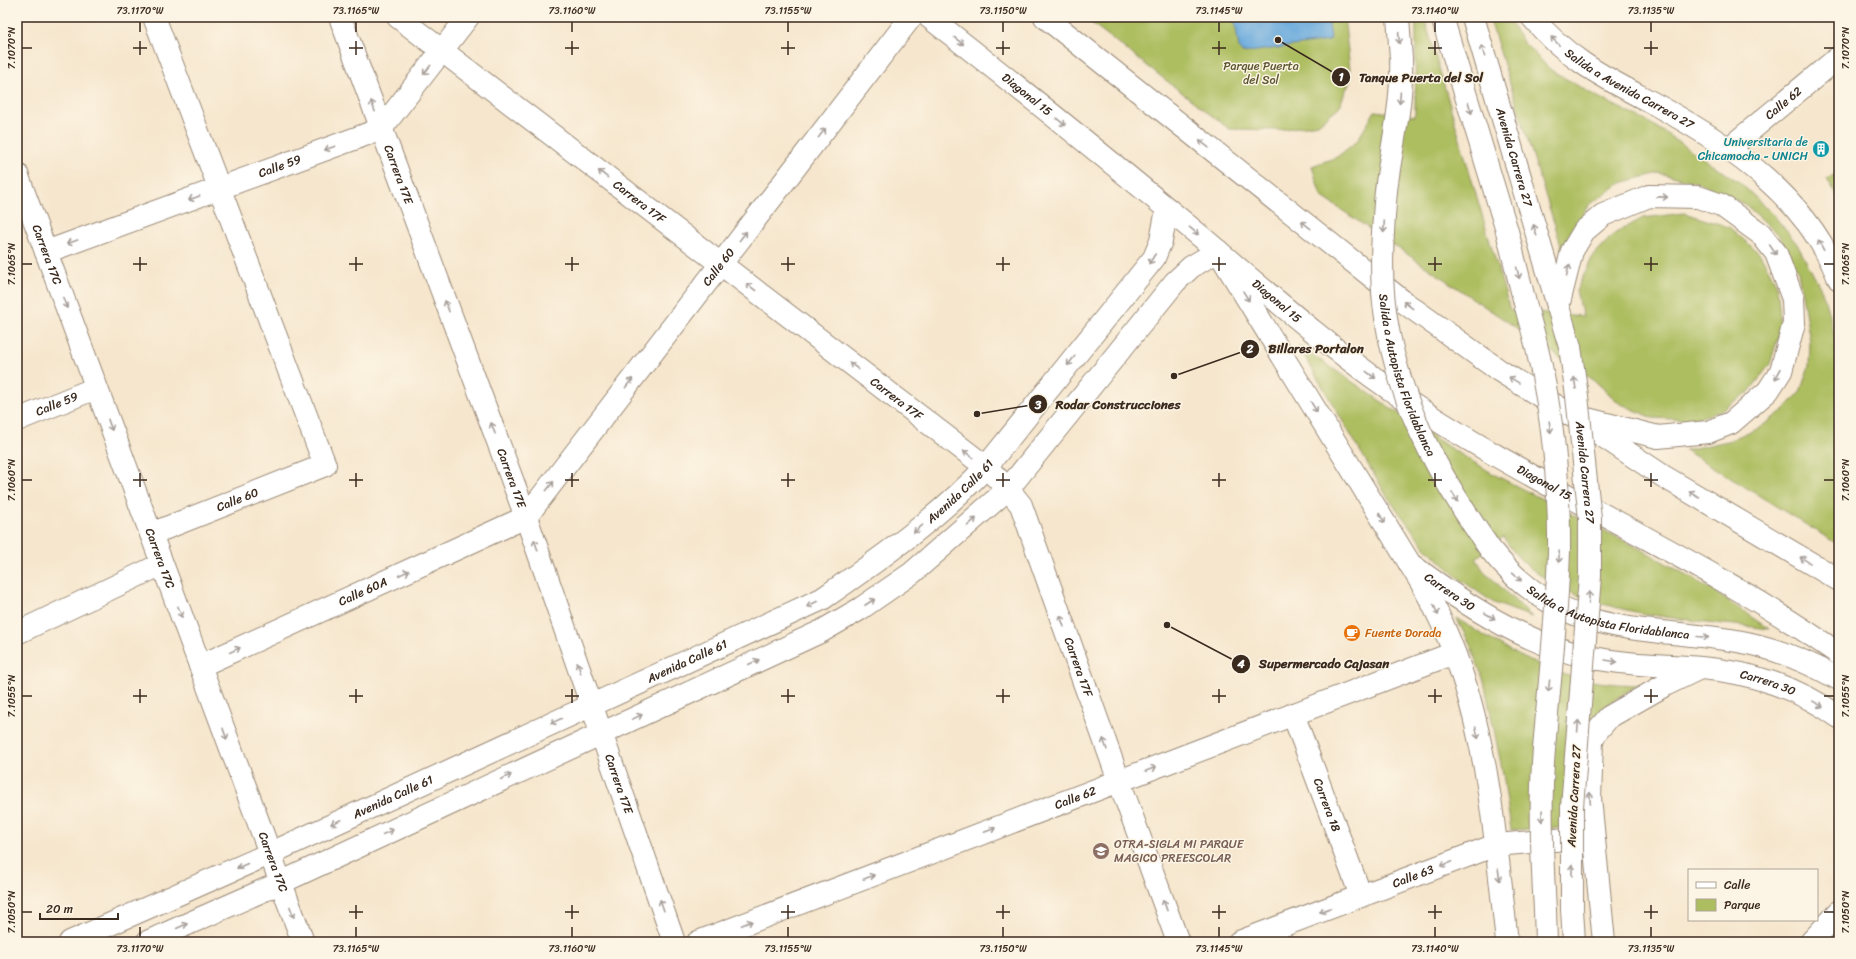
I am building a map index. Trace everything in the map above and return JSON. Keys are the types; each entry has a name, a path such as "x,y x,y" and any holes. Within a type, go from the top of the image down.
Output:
{"main road":[{"path":"154,17 219,189"},
{"name":"Carrera 17E","path":"340,17 526,517 674,942"},
{"name":"Carrera 17F","path":"398,17 986,467 1008,489 1021,505 1178,942"},
{"path":"382,130 468,17"},
{"name":"Calle 60","path":"526,517 911,17"},
{"name":"Diagonal 15","path":"929,17 1009,80 1321,337 1389,388 1431,416 1583,503 1705,570 1786,618 1839,654"},
{"path":"1044,17 1433,324 1500,371 1571,415 1663,476 1839,580"},
{"name":"Salida a Autopista Floridablanca","path":"1398,17 1402,82 1400,111 1387,190 1383,248 1384,303 1390,335 1411,412 1426,447 1463,511 1500,562 1538,595 1580,617 1609,625 1637,630 1739,641 1798,659 1818,667 1839,679"},
{"path":"1442,17 1507,231 1526,307 1548,410 1555,462 1558,510 1556,615 1543,765 1542,820 1546,942"},
{"name":"Avenida Carrera 27","path":"1473,17 1570,347 1577,396 1590,519 1589,584 1572,807 1572,909 1574,942"},
{"name":"Salida a Avenida Carrera 27","path":"1532,17 1558,45 1575,59 1595,72 1700,130 1764,175 1791,202 1815,232 1839,280"},
{"name":"Calle 62","path":"1728,149 1839,58"},
{"name":"Calle 59","path":"46,252 382,130"},
{"name":"Carrera 17C","path":"17,174 303,942"},
{"name":"Calle 60","path":"151,534 324,465 219,189"},
{"path":"1558,308 1572,251 1584,231 1603,215 1649,196 1698,197 1722,205 1761,234 1776,253 1793,299 1794,324 1781,370 1768,391 1730,423 1708,432 1658,437 1571,415"},
{"name":"Avenida Calle 61","path":"70,942 269,854 822,599 892,551 971,484 1154,258 1161,241 1167,209"},
{"path":"147,942 280,882 841,620 912,573 1008,489 1175,282 1191,267 1218,251"},
{"name":"Carrera 30","path":"1218,251 1410,564 1437,584 1487,614 1519,632 1560,650 1611,661 1649,666 1701,668 1738,673 1771,682 1801,695 1839,717"},
{"name":"Calle 59","path":"17,420 96,388"},
{"name":"Calle 60A","path":"200,666 526,517"},
{"path":"17,633 162,564"},
{"path":"1410,564 1429,595 1454,653 1468,696 1479,745 1496,845 1507,942"},
{"name":"Calle 62","path":"698,942 1454,653"},
{"path":"1818,667 1839,686"},
{"path":"1604,942 1590,798 1590,752 1592,741 1597,731 1609,718 1665,685 1701,668"},
{"name":"Carrera 18","path":"1293,714 1361,896"},
{"name":"Calle 63","path":"1239,942 1496,845 1593,837"},
{"path":"1811,942 1839,912"}],"green space":[{"name":"Parque Puerta del Sol","path":"1084,17 1344,17 1351,78 1339,107 1318,124 1278,130 1229,129"},
{"path":"1416,17 1424,17 1510,310 1583,316 1576,291 1593,256 1614,234 1643,218 1684,213 1729,227 1760,254 1777,285 1781,328 1770,364 1749,392 1718,412 1691,420 1652,418 1619,403 1595,381 1321,196 1312,166 1337,157 1357,141 1375,111 1415,116"},
{"path":"1489,17 1506,17 1524,43 1551,70 1592,94 1650,123 1739,182 1772,213 1797,244 1822,291 1833,329 1839,366 1839,545 1685,450 1728,441 1762,426 1785,409 1800,392 1809,366 1810,341 1798,271 1778,234 1746,205 1703,184 1659,173 1620,183 1589,205 1562,248"},
{"path":"1839,172 1839,200 1827,179"},
{"path":"1298,345 1450,448 1497,476 1648,553 1707,587 1769,629 1639,613 1576,595 1548,580 1522,561 1514,553 1503,537 1476,558 1483,570 1532,617 1494,603 1461,580 1425,547 1386,495"},
{"path":"1456,618 1493,641 1545,668 1569,676 1588,680 1638,685 1603,709 1586,727 1579,827 1511,830 1503,774 1484,681 1469,642"}],"water":[{"path":"1234,17 1328,17 1331,38 1329,41 1242,53 1239,48"}],"place":[{"name":"Tanque Puerta del Sol","path":"1278,40"},
{"name":"Universitaria de Chicamocha - UNICH","path":"1821,149"},
{"name":"Billares Portalon","path":"1174,376"},
{"name":"Rodar Construcciones","path":"977,414"},
{"name":"Supermercado Cajasan","path":"1167,625"},
{"name":"Fuente Dorada","path":"1352,633"},
{"name":"OTRA-SIGLA MI PARQUE MAGICO PREESCOLAR","path":"1101,851"}]}
